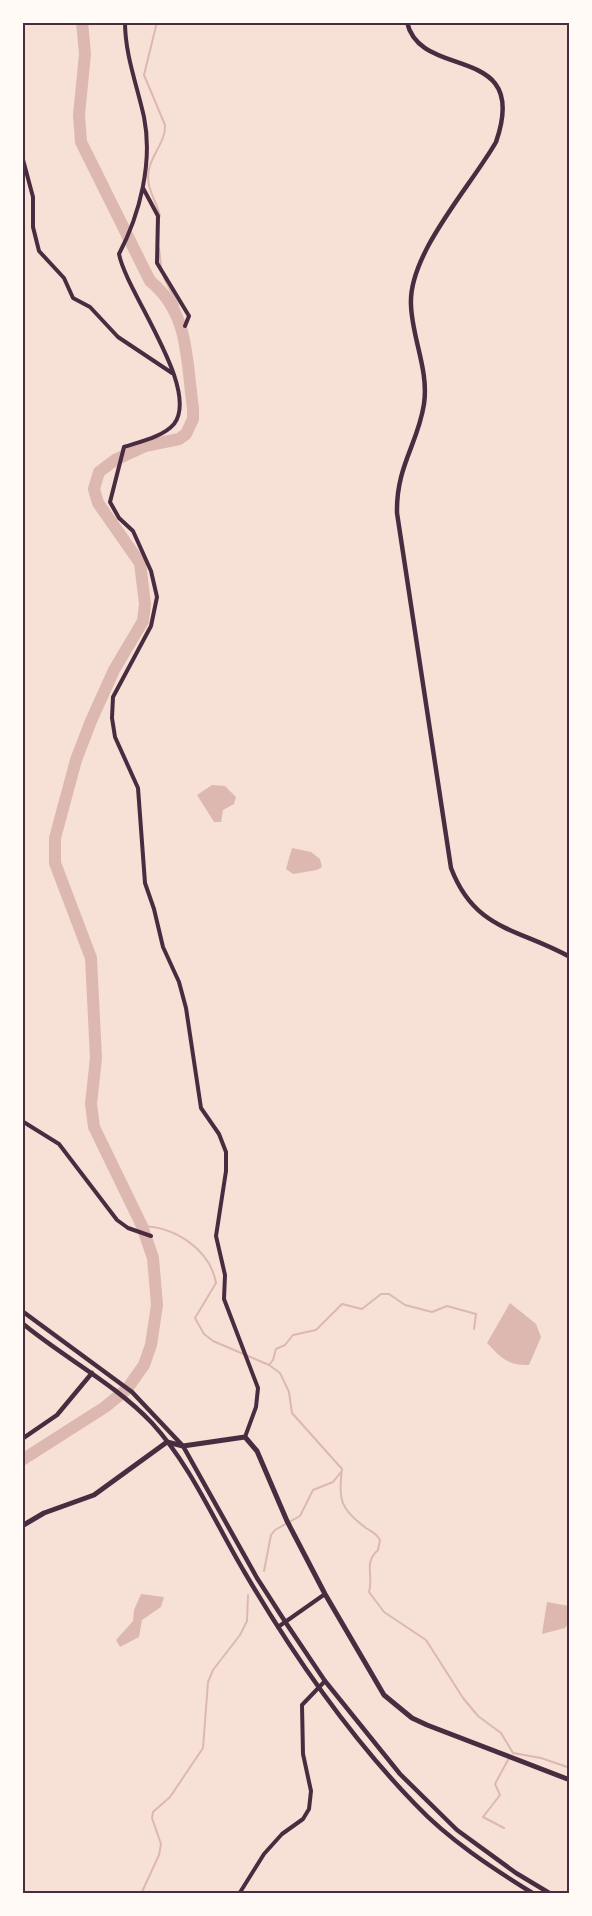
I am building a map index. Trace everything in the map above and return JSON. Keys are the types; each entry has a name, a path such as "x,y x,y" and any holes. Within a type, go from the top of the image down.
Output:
{"main road":[{"path":"22,1526 44,1513 94,1495 167,1442 183,1446 245,1437 257,1451 288,1523 325,1594 384,1695 412,1718 426,1725 570,1780"}],"street":[{"path":"125,22 126,42 148,142 142,186 130,234 119,254 125,277 165,349 179,399 174,424 165,431 124,447 110,502 119,518 133,531 151,571 157,597 152,626 113,697 115,738 138,788 145,883 163,947 179,981 186,1008 201,1108 219,1134 226,1152 216,1236 223,1261 224,1299 258,1388 256,1407 245,1437"},
{"path":"406,22 415,41 429,51 484,73 492,80 503,102 503,123 496,142 416,267 410,303 423,370 424,403 420,423 399,476 397,513 451,868 465,898 483,915 500,926 570,957"},
{"path":"22,156 33,197 33,227 39,251 64,278 73,298 90,307 118,337 145,352 172,373"},
{"path":"142,186 158,216 157,263 189,316 185,326"},
{"path":"22,1121 58,1144 117,1220 128,1228 152,1236"},
{"path":"22,1311 132,1392 183,1446 257,1578 286,1623 326,1681 426,1801 487,1853 551,1893"},
{"path":"22,1323 105,1382 152,1423 183,1462 278,1627 320,1686 415,1804 473,1854 534,1893"},
{"path":"22,1439 57,1415 97,1366"},
{"path":"278,1627 325,1594"},
{"path":"239,1893 264,1854 282,1834 303,1819 309,1809 311,1791 303,1754 302,1705 326,1681"}],"shaded area":[{"path":"212,785 225,786 236,797 234,804 223,810 221,822 214,822 197,795"},
{"path":"292,848 311,852 320,859 322,867 293,874 286,869"},
{"path":"510,1303 536,1324 541,1337 529,1365 506,1360 487,1343"},
{"path":"141,1594 164,1597 161,1607 142,1620 139,1637 120,1647 116,1640 133,1621 134,1610"},
{"path":"547,1602 569,1606 569,1623 565,1628 542,1634"}],"waterway":[{"path":"22,1460 105,1407 127,1389 144,1365 151,1345 157,1305 153,1258 142,1226 94,1127 91,1104 96,1058 91,958 55,863 55,838 76,760 91,721 114,670 143,621 145,604 140,563 98,503 94,489 99,472 115,460 145,446 179,439 186,434 193,419 193,408 184,339 173,308 150,281 81,142 79,115 85,54 82,22"},
{"path":"157,22 144,75 165,125 165,131 148,176 160,216"},
{"path":"159,248 161,266"},
{"path":"164,278 178,305 180,324"},
{"path":"142,1226 167,1231 199,1250 207,1260 216,1283 195,1318 204,1334 213,1341 269,1365 280,1373 289,1392 292,1413 342,1469 340,1488 346,1509 380,1540 378,1550 371,1560 369,1592 384,1612 426,1640 463,1698 478,1716 501,1733 513,1753 541,1758 570,1768"},
{"path":"269,1365 276,1349 285,1345 293,1335 316,1330 342,1304 362,1309 381,1294 389,1294 405,1305 432,1312 447,1306 476,1314 474,1329"},
{"path":"264,1571 271,1535 275,1530 300,1516 313,1490 333,1482 341,1472"},
{"path":"141,1894 159,1855 161,1844 152,1818 153,1812 170,1797 203,1748 208,1682 213,1670 240,1635 247,1621 248,1595"},
{"path":"504,1828 483,1817 500,1795 495,1784 509,1758"}]}
